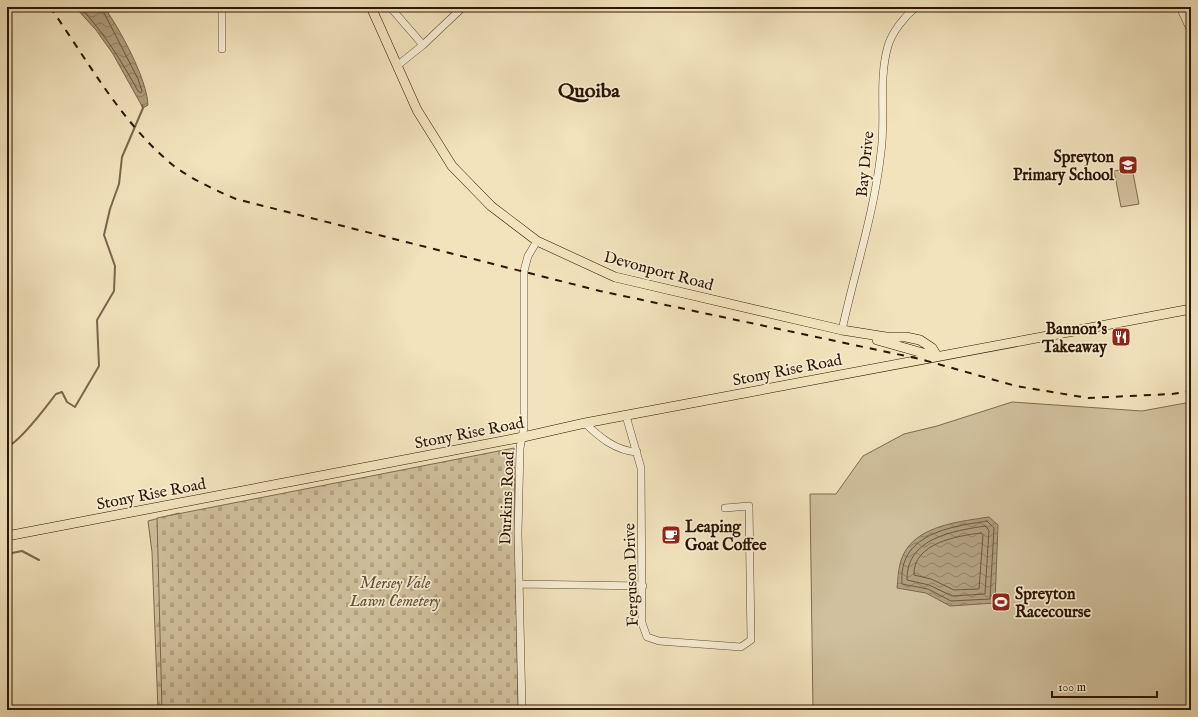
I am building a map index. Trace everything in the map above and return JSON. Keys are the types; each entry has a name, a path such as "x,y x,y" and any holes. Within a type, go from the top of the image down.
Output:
{"main road":[{"name":"Devonport Road","path":"371,7 417,110 452,166 491,206 537,241 615,277 842,330 886,337 906,337 920,340 932,348 937,356"},
{"name":"Stony Rise Road","path":"7,536 523,437 585,423 1191,309"},
{"name":"Devonport Road","path":"853,332 919,353 937,356"}],"street":[{"path":"222,7 222,50"},
{"path":"390,7 423,44"},
{"path":"398,65 423,44 462,7"},
{"name":"Bay Drive","path":"842,330 873,208 882,150 884,62 888,44 898,28 916,7"},
{"path":"1180,7 1191,31"},
{"name":"Durkins Road","path":"522,710 518,533 520,448 523,437 524,272 528,256 537,241"},
{"name":"Ferguson Drive","path":"626,416 641,468 643,586 642,623 647,637 659,641 741,647 751,640 749,506 725,508"},
{"path":"585,423 595,433 620,449 637,452"},
{"path":"519,584 643,586"}],"green space":[{"path":"1132,168 1139,204 1121,207 1114,171"},
{"name":"Spreyton Racecourse","path":"1012,402 1142,411 1191,402 1191,710 813,710 810,494 836,494 863,456 904,434 937,426"},
{"name":"Mersey Vale Lawn Cemetery","path":"514,448 518,710 162,710 157,518"},
{"path":"179,513 186,517 194,710 158,710 152,552 148,521"}],"water":[{"path":"75,7 104,7 132,54 143,82 148,105 143,108 113,54 96,30"},
{"path":"989,517 998,525 995,603 950,606 926,593 897,588 900,564 905,551 913,541 936,528 963,521"}],"waterway":[{"path":"7,447 13,444 26,431 56,394 62,392 67,402 75,407 99,366 97,320 114,291 115,266 104,235 110,209 119,184 122,157 143,108 142,105"},
{"path":"7,554 22,551 39,560"}],"railway":[{"path":"50,7 107,91 138,131 155,149 174,166 189,176 236,199 600,291 920,359 1016,386 1088,398 1172,394 1191,391"}],"place":[{"name":"Spreyton Primary School","path":"1128,165"},
{"name":"Bannon's Takeaway","path":"1121,337"},
{"name":"Leaping Goat Coffee","path":"671,535"},
{"name":"Spreyton Racecourse","path":"1001,602"}],"district":[{"name":"Quoiba","path":"589,90"}]}
